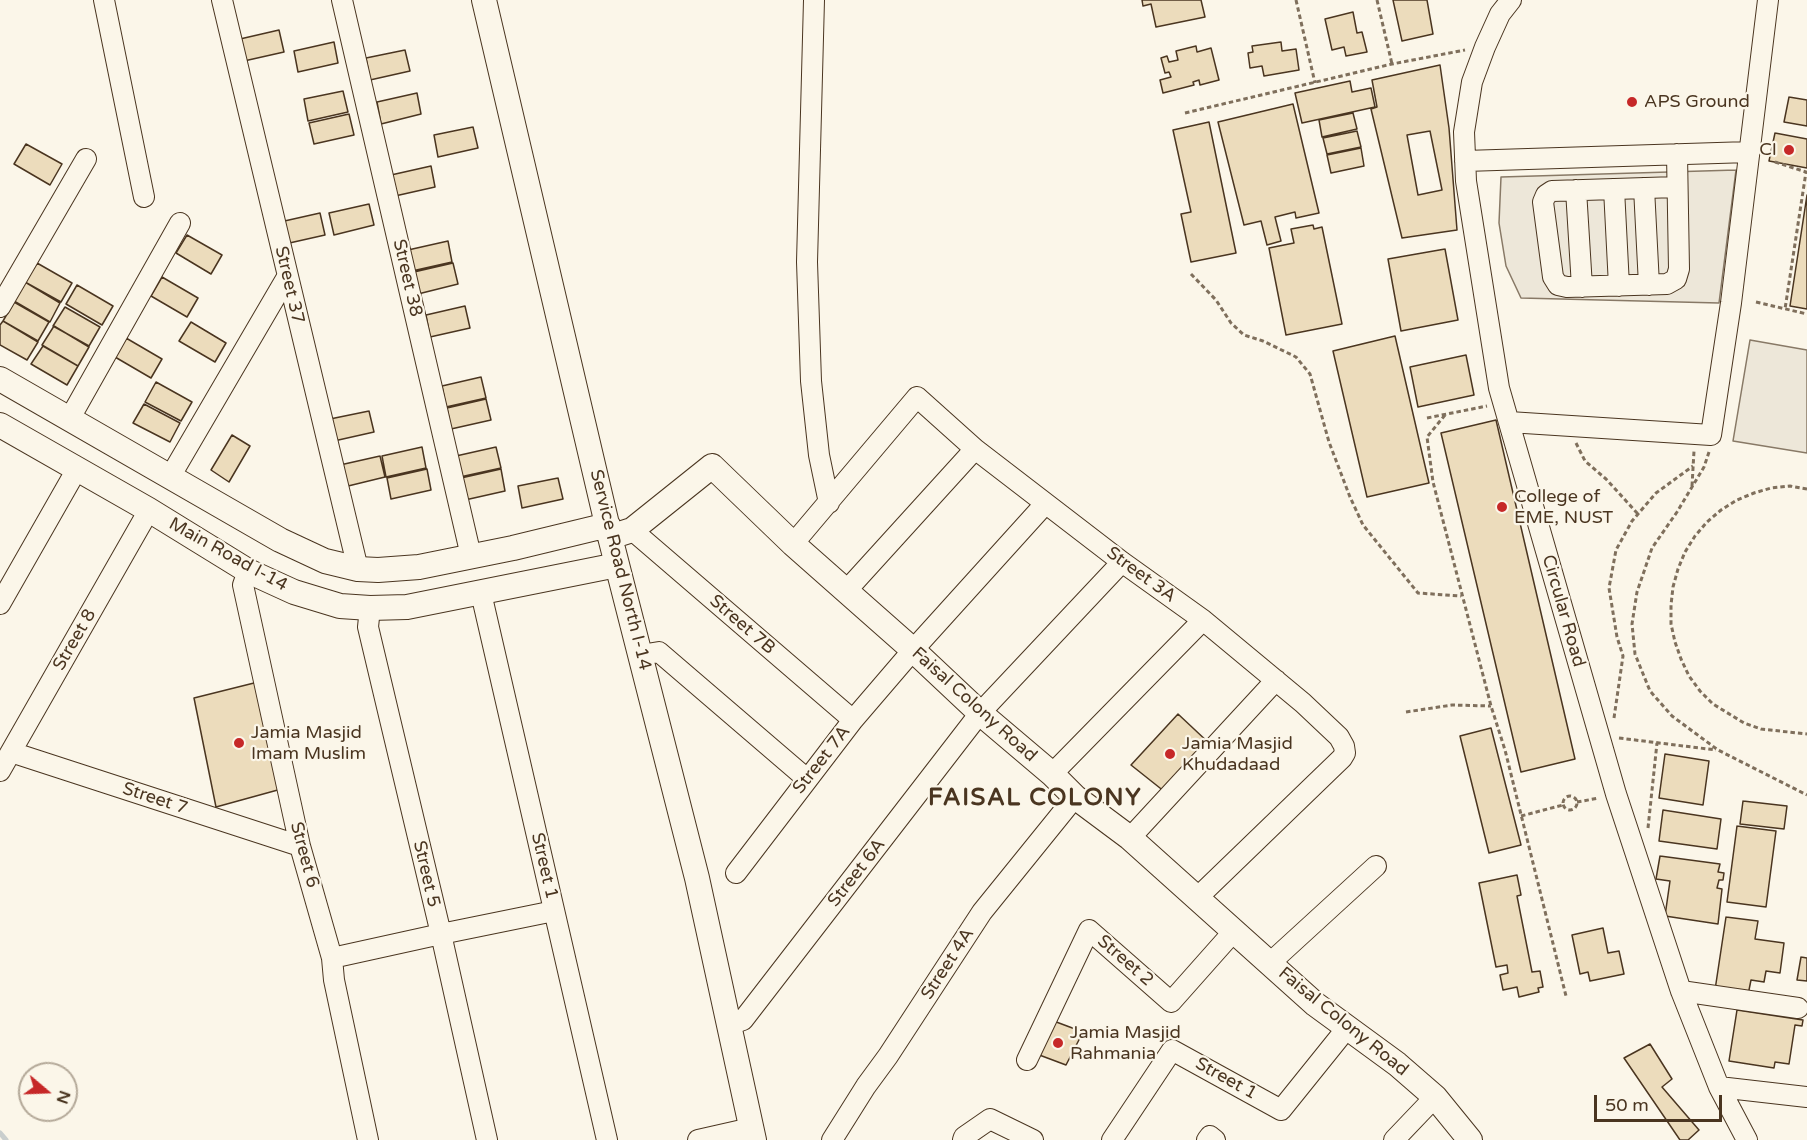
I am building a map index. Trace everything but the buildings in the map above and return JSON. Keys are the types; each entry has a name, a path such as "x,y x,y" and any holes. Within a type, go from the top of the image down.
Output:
{"main road":[{"name":"Service Road North I-14","path":"484,0 617,531 617,565 698,878 752,1134"},
{"path":"0,379 289,544 325,561 358,569 419,567 617,531"},
{"name":"Main Road I-14","path":"1,428 149,510 248,570 294,592 340,606 407,607 617,565"},
{"name":"Faisal Colony Road","path":"617,531 712,466 793,544 1075,797 1130,838 1315,1004 1397,1064 1435,1097 1470,1140"},
{"path":"513,549 520,585"}],"street":[{"path":"104,0 144,197"},
{"name":"Street 37","path":"222,0 358,569"},
{"name":"Street 38","path":"342,0 471,556"},
{"path":"793,544 829,503 819,455 811,369 807,262 814,0"},
{"name":"Circular Road","path":"1511,0 1500,14 1472,82 1464,132 1468,193 1499,388 1616,794 1681,991 1719,1087 1748,1140"},
{"path":"1506,412 1568,426 1704,435 1731,303 1768,0"},
{"path":"1465,161 1749,152"},
{"path":"1677,154 1679,269 1676,279 1667,284 1649,285 1582,287 1558,285 1553,277 1543,202 1552,190 1677,187"},
{"path":"0,307 86,159"},
{"path":"1644,188 1649,285"},
{"path":"1614,189 1619,286"},
{"path":"1576,190 1582,287"},
{"path":"70,418 180,223"},
{"path":"170,477 287,277"},
{"name":"Street 3A","path":"829,503 917,397 975,449 1045,504 1203,620 1276,680 1339,737 1345,753 1337,763 1197,898"},
{"path":"846,591 975,449"},
{"path":"0,604 76,469"},
{"path":"913,650 1045,504"},
{"name":"Street 8","path":"0,771 149,510"},
{"name":"Street 7B","path":"617,531 853,720"},
{"path":"980,713 1122,562"},
{"name":"Street 6","path":"248,570 243,585 300,846 332,958 334,980 368,1140"},
{"name":"Street 1","path":"481,593 607,1140"},
{"name":"Street 5","path":"370,608 368,627 487,1140"},
{"path":"1052,774 1203,620"},
{"name":"Street 7A","path":"736,873 853,720 913,650"},
{"path":"641,655 659,652 807,779"},
{"path":"1130,838 1276,680"},
{"name":"Street 6A","path":"729,1025 743,1020 980,713"},
{"name":"Street 7","path":"11,752 300,846"},
{"name":"Street 4A","path":"832,1140 982,912 1075,797"},
{"path":"1270,963 1376,866"},
{"path":"332,958 554,911"},
{"name":"Street 2","path":"1027,1060 1089,930 1172,1002 1234,932"},
{"path":"1681,991 1798,1008"},
{"name":"Street 1","path":"1112,1140 1172,1050 1281,1110 1347,1028"},
{"path":"1719,1087 1807,1097"},
{"path":"1394,1140 1435,1097"},
{"path":"963,1140 990,1119 1034,1140"},
{"path":"698,1140 752,1134"},
{"path":"1207,1140 1210,1136 1215,1140"}],"path":[{"path":"1296,0 1315,83"},
{"path":"1377,0 1392,64"},
{"path":"1185,113 1392,64 1485,47"},
{"path":"1775,162 1806,172 1785,309"},
{"path":"1191,274 1216,300 1231,323 1244,335 1296,357 1310,374 1329,442 1363,525 1418,593 1462,596"},
{"path":"1756,302 1807,314"},
{"path":"1427,418 1506,412"},
{"path":"1445,415 1427,436 1433,482 1491,706 1505,750 1566,996"},
{"path":"1568,426 1585,461 1606,479 1638,514"},
{"path":"1692,487 1693,466 1704,435"},
{"path":"1704,435 1709,453 1704,467 1652,549 1637,592 1632,624 1635,654 1650,691 1672,716 1718,750 1807,795"},
{"path":"1614,720 1623,657 1617,637 1609,588 1616,550 1632,521 1656,493 1693,466"},
{"path":"1807,489 1790,486 1754,493 1721,510 1701,529 1685,552 1678,569 1673,587 1671,624 1681,659 1695,683 1713,704 1744,723 1761,729 1807,734"},
{"path":"1406,712 1452,705 1491,706"},
{"path":"1599,737 1718,750"},
{"path":"1648,828 1657,743"},
{"path":"1569,796 1577,802 1577,806 1572,811 1568,811 1563,805 1565,798 1569,796"},
{"path":"1521,816 1563,805"}],"shaded area":[{"path":"1736,170 1719,303 1521,298 1506,266 1499,223 1501,177"},
{"path":"1750,340 1807,350 1807,453 1733,441"}],"waterway":[{"path":"0,1133 6,1140"}],"place":[{"name":"APS Ground","path":"1632,102"},
{"name":"CI","path":"1789,150"},
{"name":"College of EME, NUST","path":"1502,507"},
{"name":"Jamia Masjid Imam Muslim","path":"239,743"},
{"name":"Jamia Masjid Khudadaad","path":"1170,754"},
{"name":"Jamia Masjid Rahmania","path":"1058,1043"}],"district":[{"name":"FAISAL COLONY","path":"1035,799"}]}
